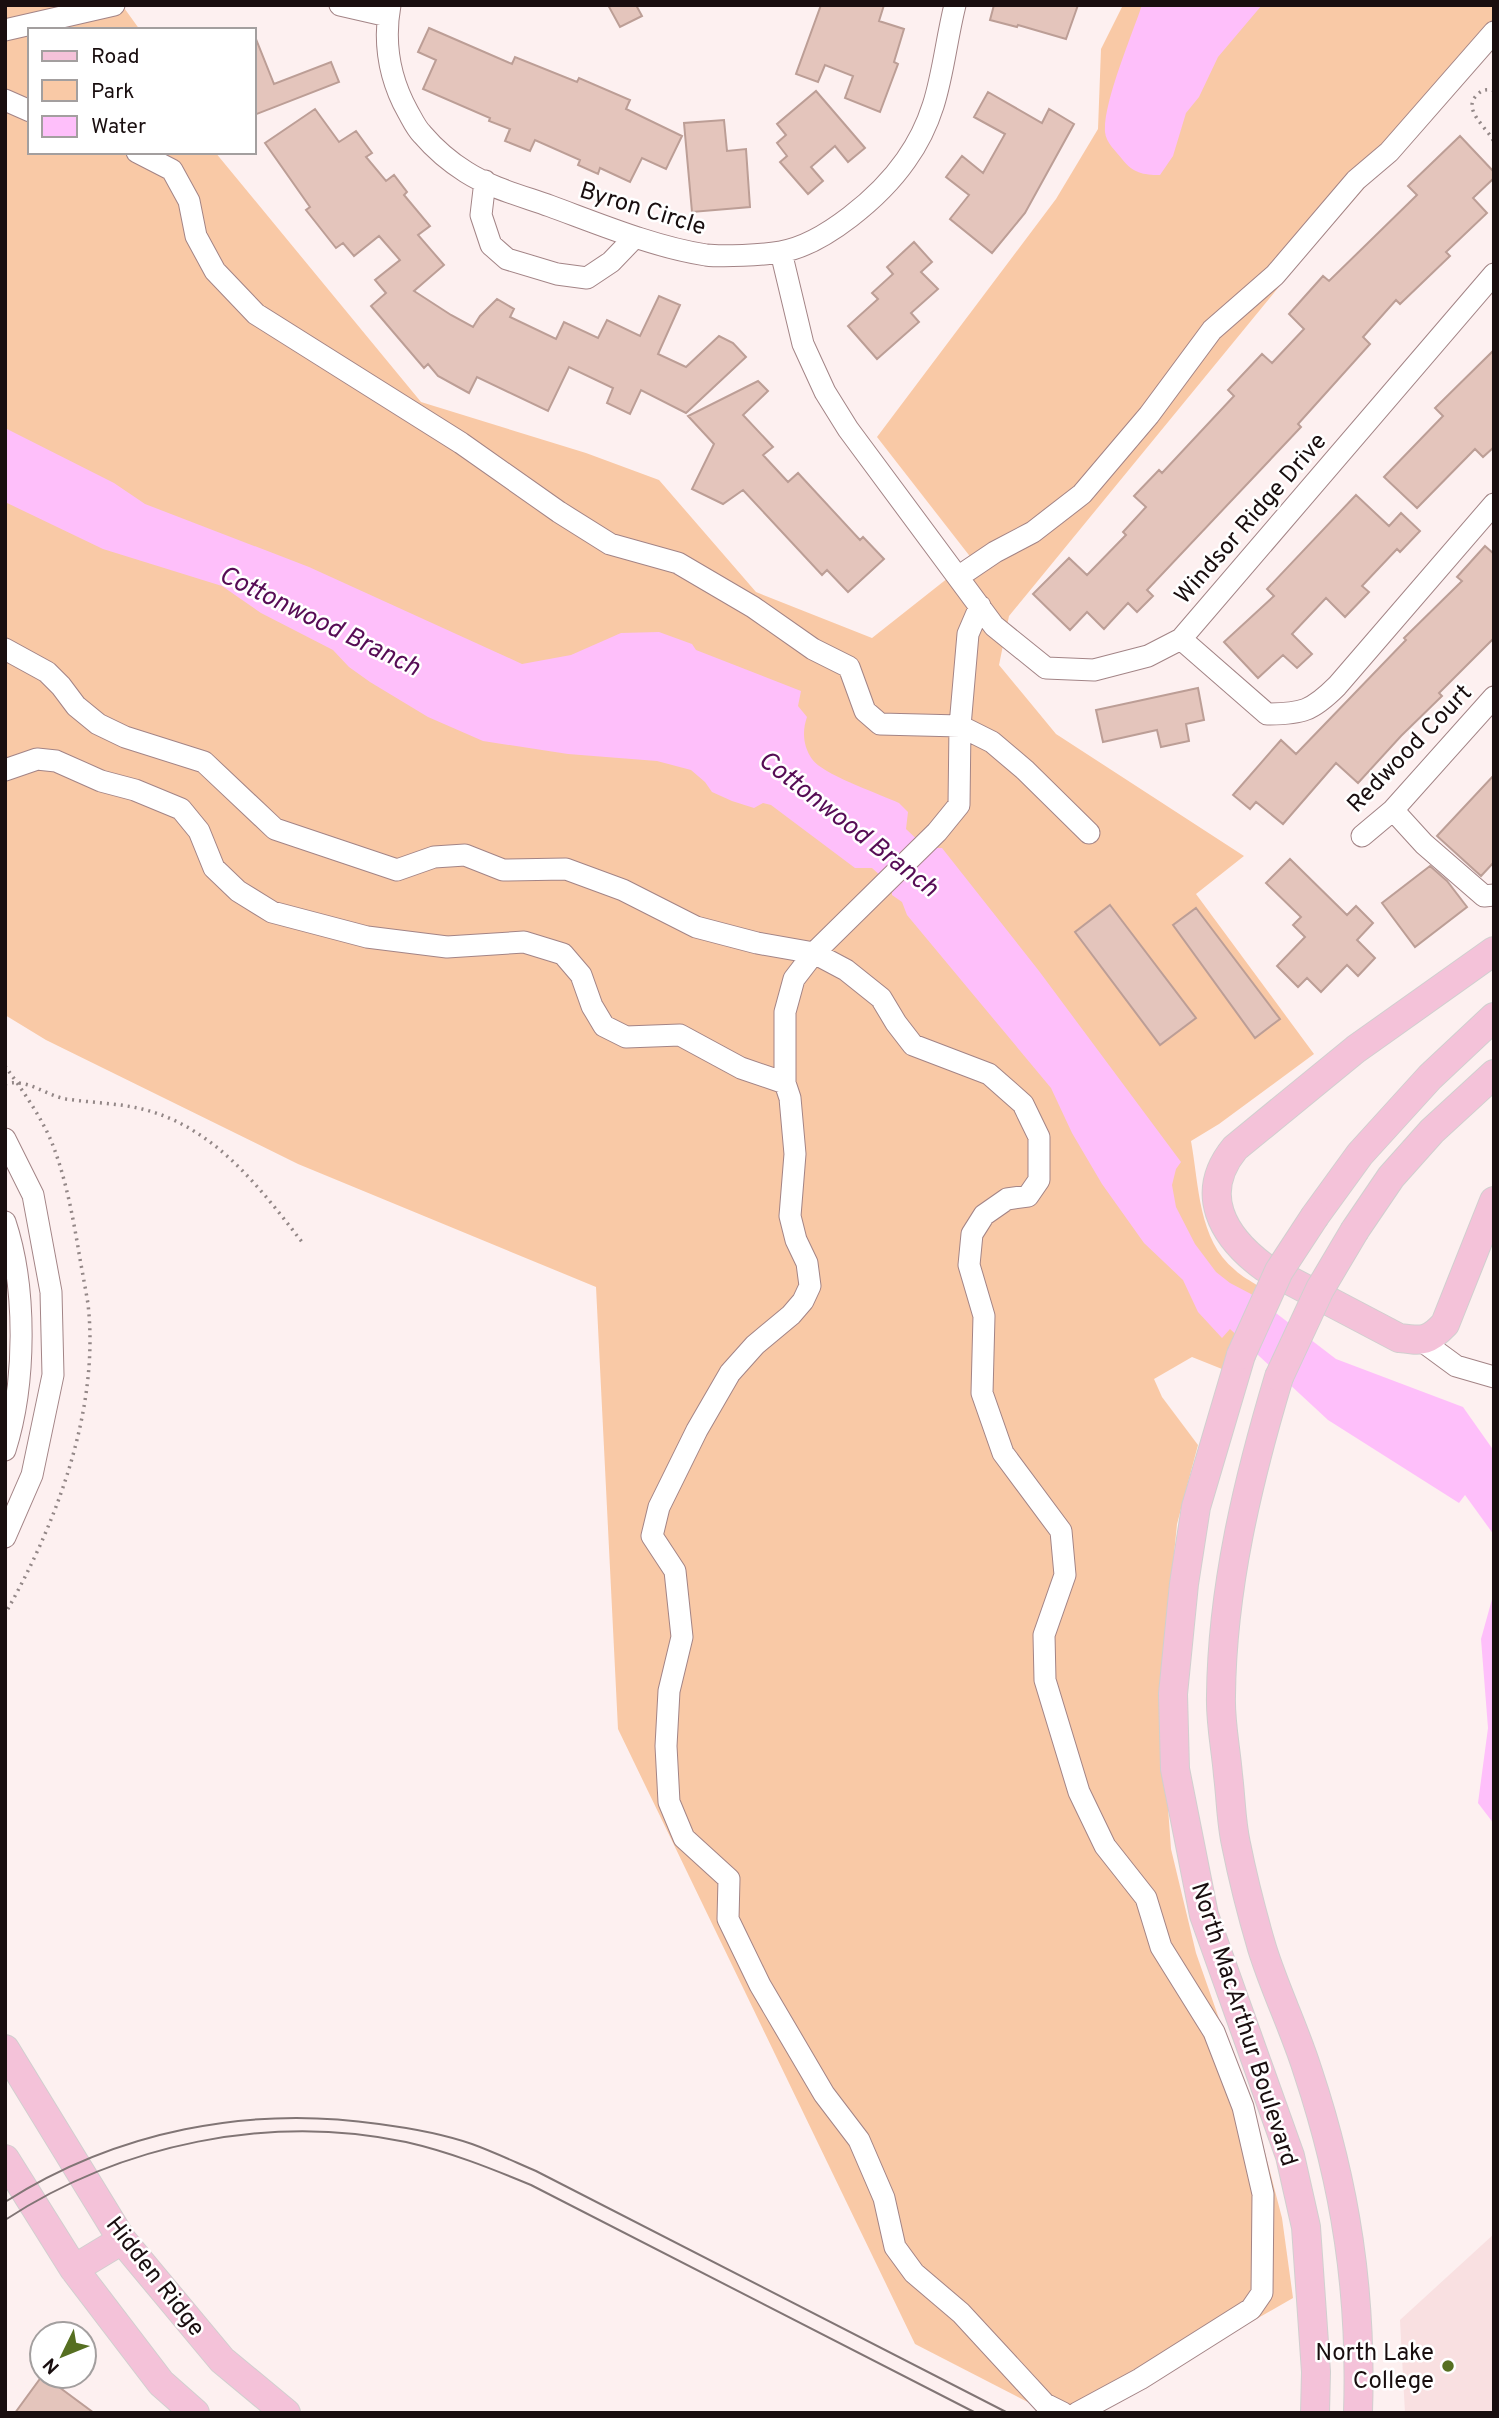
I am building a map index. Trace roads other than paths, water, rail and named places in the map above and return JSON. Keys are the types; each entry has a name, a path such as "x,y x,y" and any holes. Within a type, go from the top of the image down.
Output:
{"main road":[{"path":"1494,951 1356,1049 1235,1148 1223,1163 1217,1177 1216,1192 1221,1215 1231,1236 1245,1254 1264,1267 1399,1338 1422,1341 1434,1335 1445,1324 1494,1201"},
{"name":"North MacArthur Boulevard","path":"1315,2413 1316,2372 1306,2227 1290,2156 1204,1915 1175,1769 1173,1694 1184,1584 1196,1507 1241,1355 1279,1271 1360,1154 1430,1077 1494,1017"},
{"name":"North MacArthur Boulevard","path":"1360,2411 1357,2301 1351,2244 1329,2140 1308,2071 1262,1948 1235,1842 1221,1698 1227,1612 1256,1453 1279,1377 1320,1290 1355,1230 1391,1177 1432,1130 1494,1074"},
{"name":"Hidden Ridge","path":"5,2049 122,2239 222,2360 286,2413"},
{"path":"5,2159 74,2269 161,2383 195,2413"},
{"path":"74,2269 122,2239"}],"street":[{"path":"5,30 114,5"},
{"path":"340,5 389,11"},
{"name":"Byron Circle","path":"389,11 385,30 389,67 396,90 419,132 466,172 635,237 708,256 781,252 809,242 850,218 883,187 906,162 927,127 939,89 955,5"},
{"path":"958,577 995,552 1033,532 1083,494 1149,415 1212,330 1275,275 1356,180 1389,152 1494,32"},
{"path":"5,100 28,110"},
{"path":"141,154 172,170 189,201 196,236 215,271 256,314 450,436 610,544 678,563 753,607 813,649 849,667 865,712 880,724 960,726 992,742 1025,770 1089,833"},
{"path":"485,181 481,215 491,245 508,259 557,274 587,278 611,262 635,237"},
{"path":"781,252 803,344 825,392 848,429 979,606 968,634 960,726 959,805 937,832 814,953 794,979 785,1012 785,1083 790,1098 795,1154 790,1216 796,1240 807,1264 810,1286 803,1301 791,1315 755,1345 730,1373 697,1430 659,1507 652,1536 675,1571 682,1637 669,1691 666,1746 669,1802 684,1838 729,1879 728,1919 760,1985 824,2094 859,2140 884,2197 895,2247 914,2273 961,2313 1045,2404 1063,2413"},
{"name":"Windsor Ridge Drive","path":"979,606 994,626 1046,668 1094,670 1148,656 1181,639 1494,274"},
{"path":"1181,639 1267,714 1298,714 1322,701 1337,686 1494,504"},
{"path":"5,649 47,672 76,706 98,724 125,737 204,762 275,829 397,870 434,857 465,855 503,870 566,869 623,890 696,927 757,943 814,953 846,970 881,998 913,1045 989,1074 1023,1104 1039,1136 1038,1180 1028,1196 1007,1199 984,1215 972,1234 969,1265 984,1316 982,1393 1003,1453 1061,1531 1065,1575 1044,1634 1045,1680 1079,1792 1105,1846 1146,1898 1161,1948 1214,2032 1244,2107 1263,2194 1262,2293 1251,2309 1140,2379 1077,2413"},
{"name":"Redwood Court","path":"1362,836 1393,810 1494,697"},
{"path":"5,770 37,759 55,761 101,781 135,790 181,809 199,831 214,868 238,891 272,912 367,937 447,947 524,942 563,954 581,975 592,1006 604,1026 626,1037 680,1035 741,1068 785,1083"},
{"path":"1393,810 1424,844 1484,896 1494,895"},
{"path":"5,1139 33,1195 51,1292 53,1375 32,1475 5,1537"},
{"path":"5,1222 20,1289 17,1384 5,1450"},
{"path":"1422,1341 1456,1366 1494,1377"}],"water":[{"path":"1142,5 1262,5 1218,57 1199,97 1186,113 1173,156 1160,175 1143,174 1130,167 1109,143 1105,132 1113,87"},
{"name":"Cottonwood Branch","path":"5,428 114,483 145,504 309,567 522,664 571,655 621,633 659,632 692,644 696,650 801,691 798,706 807,717 804,738 812,759 839,778 899,803 908,812 906,829 926,848 942,848 1039,971 1181,1162 1176,1169 1172,1185 1176,1207 1195,1244 1216,1272 1251,1294 1336,1359 1463,1407 1494,1451 1494,1535 1465,1495 1459,1503 1328,1420 1230,1329 1222,1338 1198,1312 1183,1280 1144,1243 1102,1184 1072,1133 1051,1088 907,915 902,902 892,895 892,886 872,868 855,868 771,805 763,803 754,808 712,792 691,770 657,761 568,754 483,741 428,717 370,682 349,667 333,650 261,613 222,586 103,549 5,502"},
{"path":"1494,1592 1494,1824 1478,1803 1488,1728 1481,1639"}],"tram line":[{"path":"5,2202 48,2177 92,2157 185,2129 281,2118 330,2119 379,2124 450,2137 536,2171 1008,2413"},
{"path":"5,2220 50,2194 97,2172 147,2154 198,2142 250,2134 302,2131 354,2134 406,2142 454,2156 531,2185 976,2413"}],"place":[{"name":"North Lake College","path":"1448,2366"}]}
